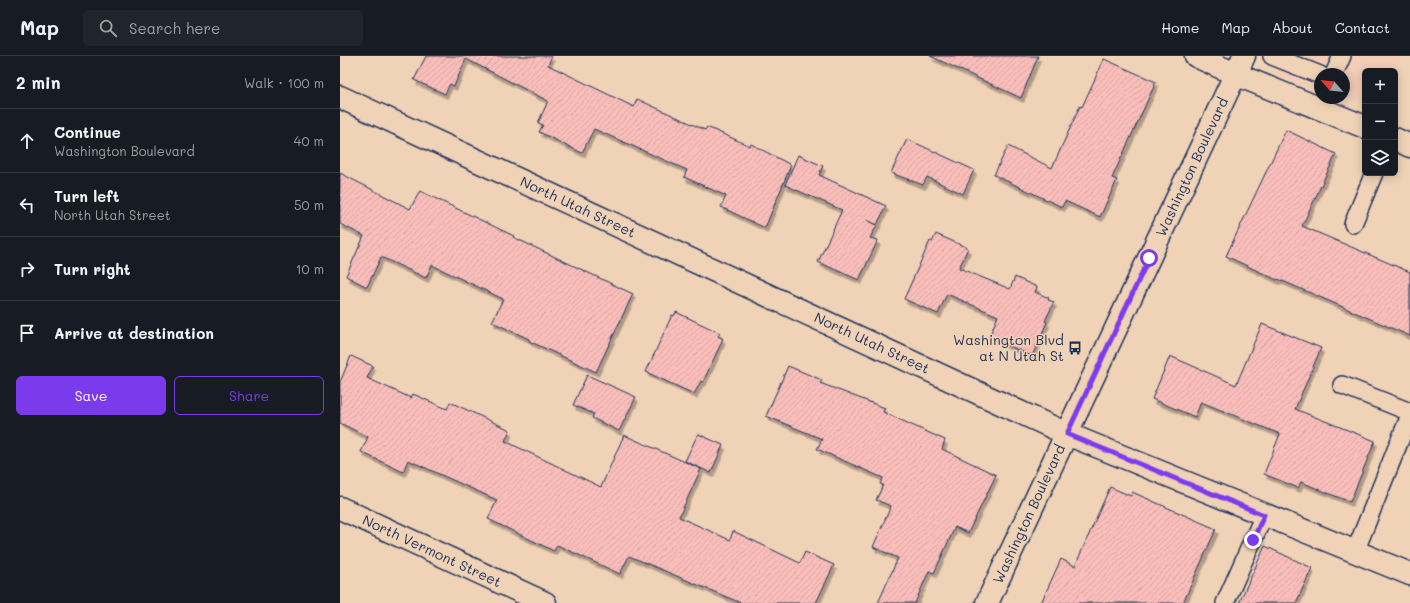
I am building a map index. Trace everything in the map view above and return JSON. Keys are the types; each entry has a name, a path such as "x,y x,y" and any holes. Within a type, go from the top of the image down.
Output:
{"street":[{"path":"1196,56 1239,65 1362,126"},
{"name":"Washington Boulevard","path":"987,603 1239,65"},
{"name":"North Utah Street","path":"340,97 1067,434 1410,574"},
{"path":"1397,140 1410,146"},
{"name":"North Vermont Street","path":"340,508 545,603"}],"lane":[{"path":"1272,56 1314,73"},
{"path":"1337,68 1342,56"},
{"path":"1353,224 1373,176"},
{"path":"1342,386 1410,412"},
{"path":"1355,552 1410,415"},
{"path":"1225,603 1264,515"}],"shaded area":[{"path":"1282,56 1402,56 1396,68 1362,68 1362,100 1350,100 1350,68 1314,68 1314,91 1283,78 1278,74 1278,66"}],"building":[{"path":"426,56 552,56 548,65 634,107 637,99 705,130 707,127 750,146 751,144 791,165 765,228 721,207 726,196 684,177 687,170 594,129 582,153 539,132 543,125 538,123 548,101 466,59 454,86 450,84 445,94 414,80"},
{"path":"930,56 1038,56 1021,98"},
{"path":"1104,59 1156,82 1112,178 1117,180 1100,217 1065,201 1062,207 994,175 1008,146 1052,168 1080,106 1082,107"},
{"path":"1286,130 1336,154 1302,226 1410,272 1410,336 1278,279 1277,280 1226,256"},
{"path":"907,139 974,170 963,194 927,177 923,185 891,173"},
{"path":"798,155 823,166 819,175 886,206 870,238 878,240 859,280 818,262 842,210 785,185"},
{"path":"340,173 410,209 420,191 633,294 596,372 492,322 503,299 432,265 426,278 381,257 367,287 346,276 364,236 340,224"},
{"path":"936,234 968,248 959,268 1010,289 1015,277 1037,287 1035,292 1049,298 1048,300 1054,302 1032,356 989,337 998,316 947,294 938,314 904,299 930,241 932,242"},
{"path":"676,312 720,333 718,336 723,339 703,382 701,381 694,394 646,372 672,315 674,316"},
{"path":"1262,324 1321,348 1295,409 1375,441 1350,502 1301,482 1298,488 1264,474 1280,434 1201,402 1195,417 1152,399 1170,356 1236,385"},
{"path":"351,356 373,366 367,378 411,398 413,394 447,409 450,402 510,430 505,441 601,487 624,435 701,469 679,517 730,540 733,531 800,563 805,552 834,565 816,603 741,603 629,556 620,574 557,545 554,551 488,519 497,500 408,460 403,472 361,452 368,437 340,423 340,382"},
{"path":"788,366 822,380 820,383 885,408 883,412 945,440 942,449 996,475 968,533 955,527 934,573 929,571 915,603 878,603 898,558 873,547 891,506 876,500 883,485 880,484 883,478 817,449 822,439 766,416"},
{"path":"587,375 636,397 619,431 592,418 594,414 573,405"},
{"path":"698,434 723,445 711,473 685,461"},
{"path":"1110,487 1131,496 1132,492 1216,529 1183,603 1041,603 1061,559 1075,566"},
{"path":"1265,546 1312,568 1296,603 1239,603"}],"place":[{"name":"Washington Blvd at N Utah St","path":"1075,348"}],"route":[{"path":"1149,258 1067,434 1264,515 1253,540"}]}
